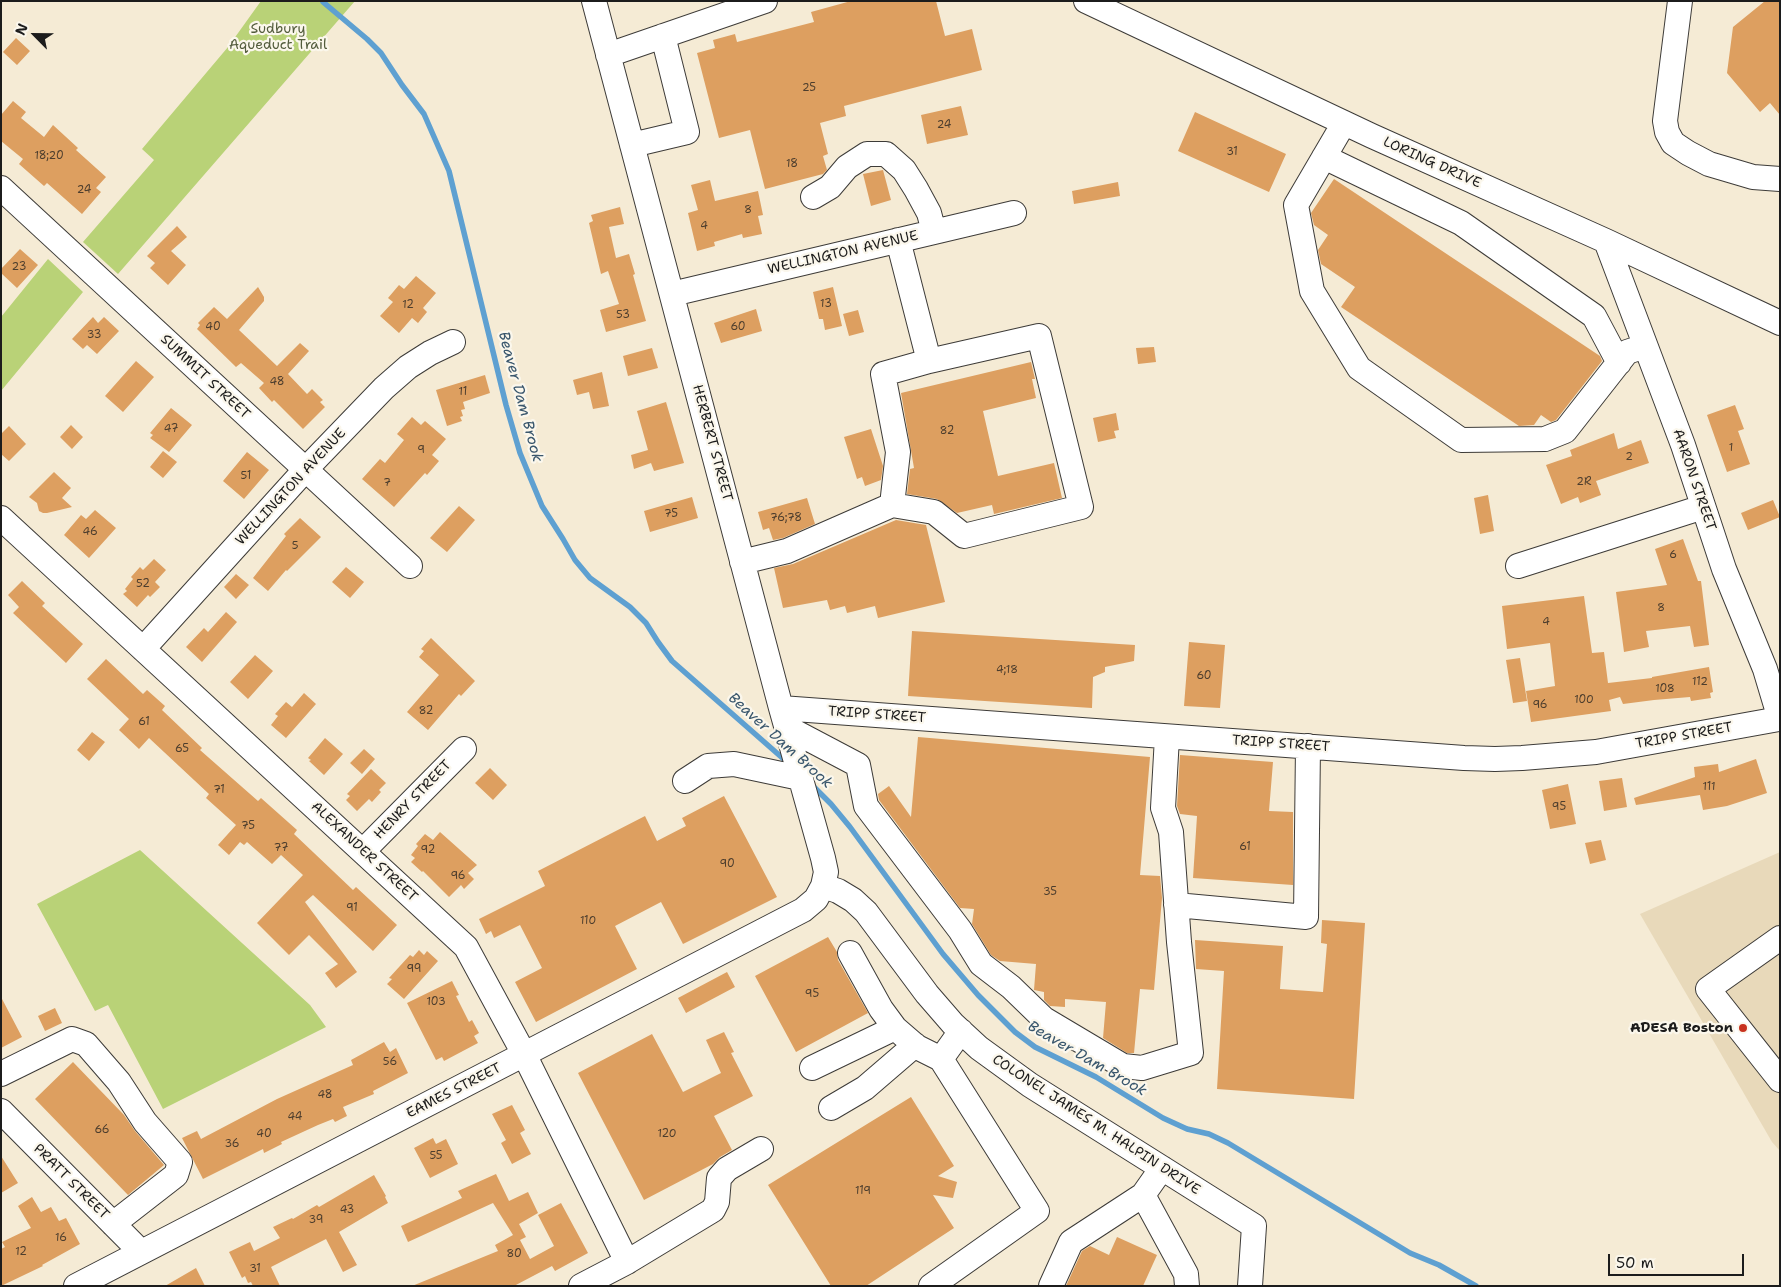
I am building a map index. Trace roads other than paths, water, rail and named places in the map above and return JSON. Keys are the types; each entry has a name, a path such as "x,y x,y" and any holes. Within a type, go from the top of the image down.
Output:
{"street":[{"name":"HERBERT STREET","path":"594,1 826,872 823,886"},
{"path":"608,55 765,1"},
{"name":"LORING DRIVE","path":"1086,1 1344,123 1780,322"},
{"path":"1680,1 1665,121 1667,132 1673,143 1709,164 1753,177 1780,179"},
{"path":"632,145 687,132 663,36"},
{"path":"1344,123 1296,205 1312,291 1359,368 1461,440 1545,439 1565,431 1627,352 1645,346"},
{"path":"813,198 830,187 847,167 867,154 886,154 904,170 912,183 929,213 934,232"},
{"path":"1324,157 1462,223 1594,316 1619,363"},
{"name":"SUMMIT STREET","path":"1,188 410,566"},
{"name":"WELLINGTON AVENUE","path":"672,294 1014,213"},
{"path":"898,240 929,361"},
{"name":"AARON STREET","path":"1606,241 1683,445 1724,569 1765,669 1780,719"},
{"path":"742,562 787,551 892,505 934,512 964,536 1081,507 1039,336 929,361 883,374 898,452 892,505"},
{"name":"WELLINGTON AVENUE","path":"143,649 305,470 390,382 408,366 453,342"},
{"path":"1518,566 1703,507"},
{"name":"ALEXANDER STREET","path":"1,518 466,947 524,1054 627,1262"},
{"name":"TRIPP STREET","path":"786,726 1167,736 1464,758 1522,758 1596,752 1780,719"},
{"path":"786,726 858,765 866,806 960,930 981,964 1011,987 1044,1018 1123,1066 1142,1068 1191,1052 1176,905 1171,832 1163,808 1167,736"},
{"path":"1176,905 1306,916 1308,746"},
{"name":"HENRY STREET","path":"363,851 464,749"},
{"path":"685,782 708,766 734,764 800,778"},
{"name":"COLONEL JAMES M. HALPIN DRIVE","path":"823,886 846,895 866,912 927,994 961,1031 1003,1067 1254,1226 1250,1286"},
{"name":"EAMES STREET","path":"76,1286 803,910 816,899 823,886"},
{"path":"1780,938 1708,989 1780,1080"},
{"path":"850,954 881,1009 896,1028 915,1045 941,1059 1037,1211 931,1286"},
{"path":"812,1068 896,1028"},
{"path":"941,1059 961,1031"},
{"path":"1,1074 72,1039 86,1044 118,1082 145,1122 180,1162 176,1176 113,1224"},
{"path":"831,1108 865,1088 915,1045"},
{"name":"PRATT STREET","path":"1,1111 141,1252"},
{"path":"581,1286 627,1262 713,1210 717,1202 719,1178 727,1169 761,1149"},
{"path":"1051,1286 1071,1242 1143,1195 1162,1168"},
{"path":"1143,1195 1186,1274 1187,1286"}],"waterway":[{"name":"Beaver Dam Brook","path":"323,2 381,53 424,114 449,171 506,405 520,453 542,506 575,560 590,578 630,607 646,623 672,661 787,762"},
{"name":"Beaver Dam Brook","path":"810,783 850,827 943,954 978,995 1015,1032 1035,1047 1096,1077 1163,1118 1187,1129 1209,1134 1228,1143 1410,1253 1439,1265 1476,1286"}],"place":[{"name":"ADESA Boston","path":"1743,1028"}],"park label":[{"name":"Sudbury Aqueduct Trail","path":"278,38"}]}
